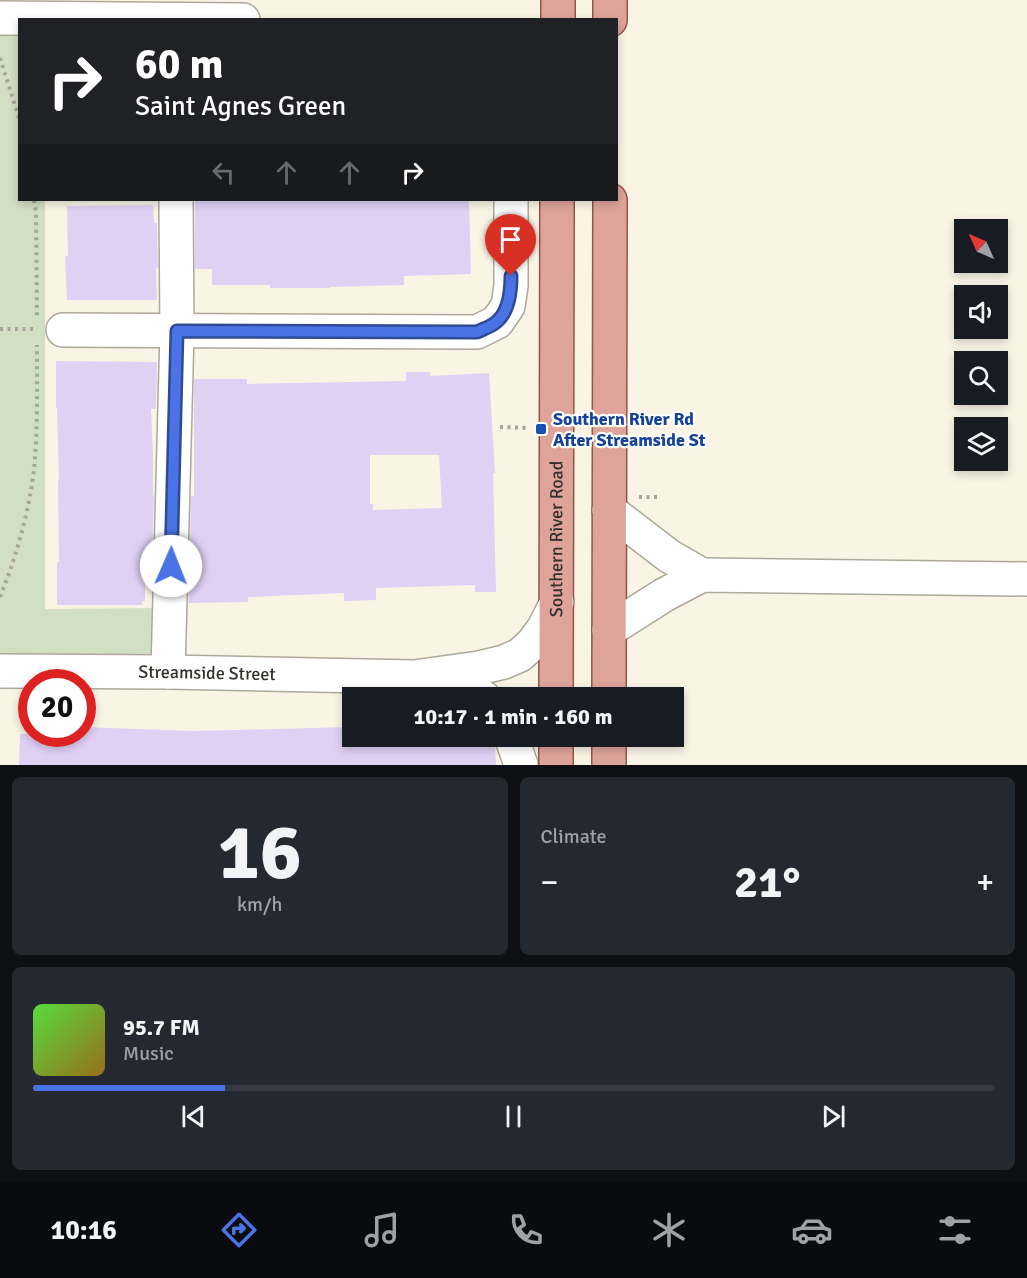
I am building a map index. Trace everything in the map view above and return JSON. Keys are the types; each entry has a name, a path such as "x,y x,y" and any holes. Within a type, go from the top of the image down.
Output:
{"main road":[{"path":"558,0 558,18"},
{"path":"610,0 610,18"},
{"name":"Southern River Road","path":"556,687 557,201"},
{"path":"609,687 610,201"},
{"path":"556,747 556,765"},
{"path":"609,747 609,765"}],"street":[{"path":"0,18 18,18"},
{"path":"168,672 177,331 176,201"},
{"path":"46,334 177,331 477,332 497,322 508,306 511,286 511,201"},
{"path":"609,510 669,556 702,575"},
{"path":"609,630 664,595 702,575 1027,579"},
{"name":"Streamside Street","path":"0,671 414,677 479,668 504,662 520,655 544,628 557,602"},
{"name":"Streamside Street","path":"414,677 461,687"},
{"path":"514,747 521,765"}],"path":[{"path":"0,58 18,115"},
{"path":"0,597 17,550 30,497 46,334 34,201"},
{"path":"0,329 46,334"}],"green space":[{"path":"0,31 18,31 18,201 45,201 45,609 162,608 153,651 148,655 0,656"}],"building":[{"path":"195,201 469,201 471,274 404,276 404,285 270,288 270,285 212,285 212,269 195,269"},
{"path":"153,205 154,223 157,223 157,300 67,300 65,256 68,256 67,206"},
{"path":"56,361 157,362 156,409 151,409 154,496 152,555 145,556 145,601 142,601 142,605 57,605 59,479"},
{"path":"406,372 430,372 430,376 489,373 495,473 493,473 496,592 475,592 475,585 376,588 376,600 344,601 344,593 248,597 248,602 189,603 191,496 194,496 194,379 247,379 247,384 406,381","holes":["370,455 439,455 442,508 373,510 373,504 370,504"]},
{"path":"342,727 342,747 495,747 496,765 19,765 20,747 96,747 96,728 193,731"}],"place":[{"name":"Southern River Rd After Streamside St","path":"541,429"}],"route":[{"path":"171,566 177,331 477,332 497,322 508,306 511,276"}]}
